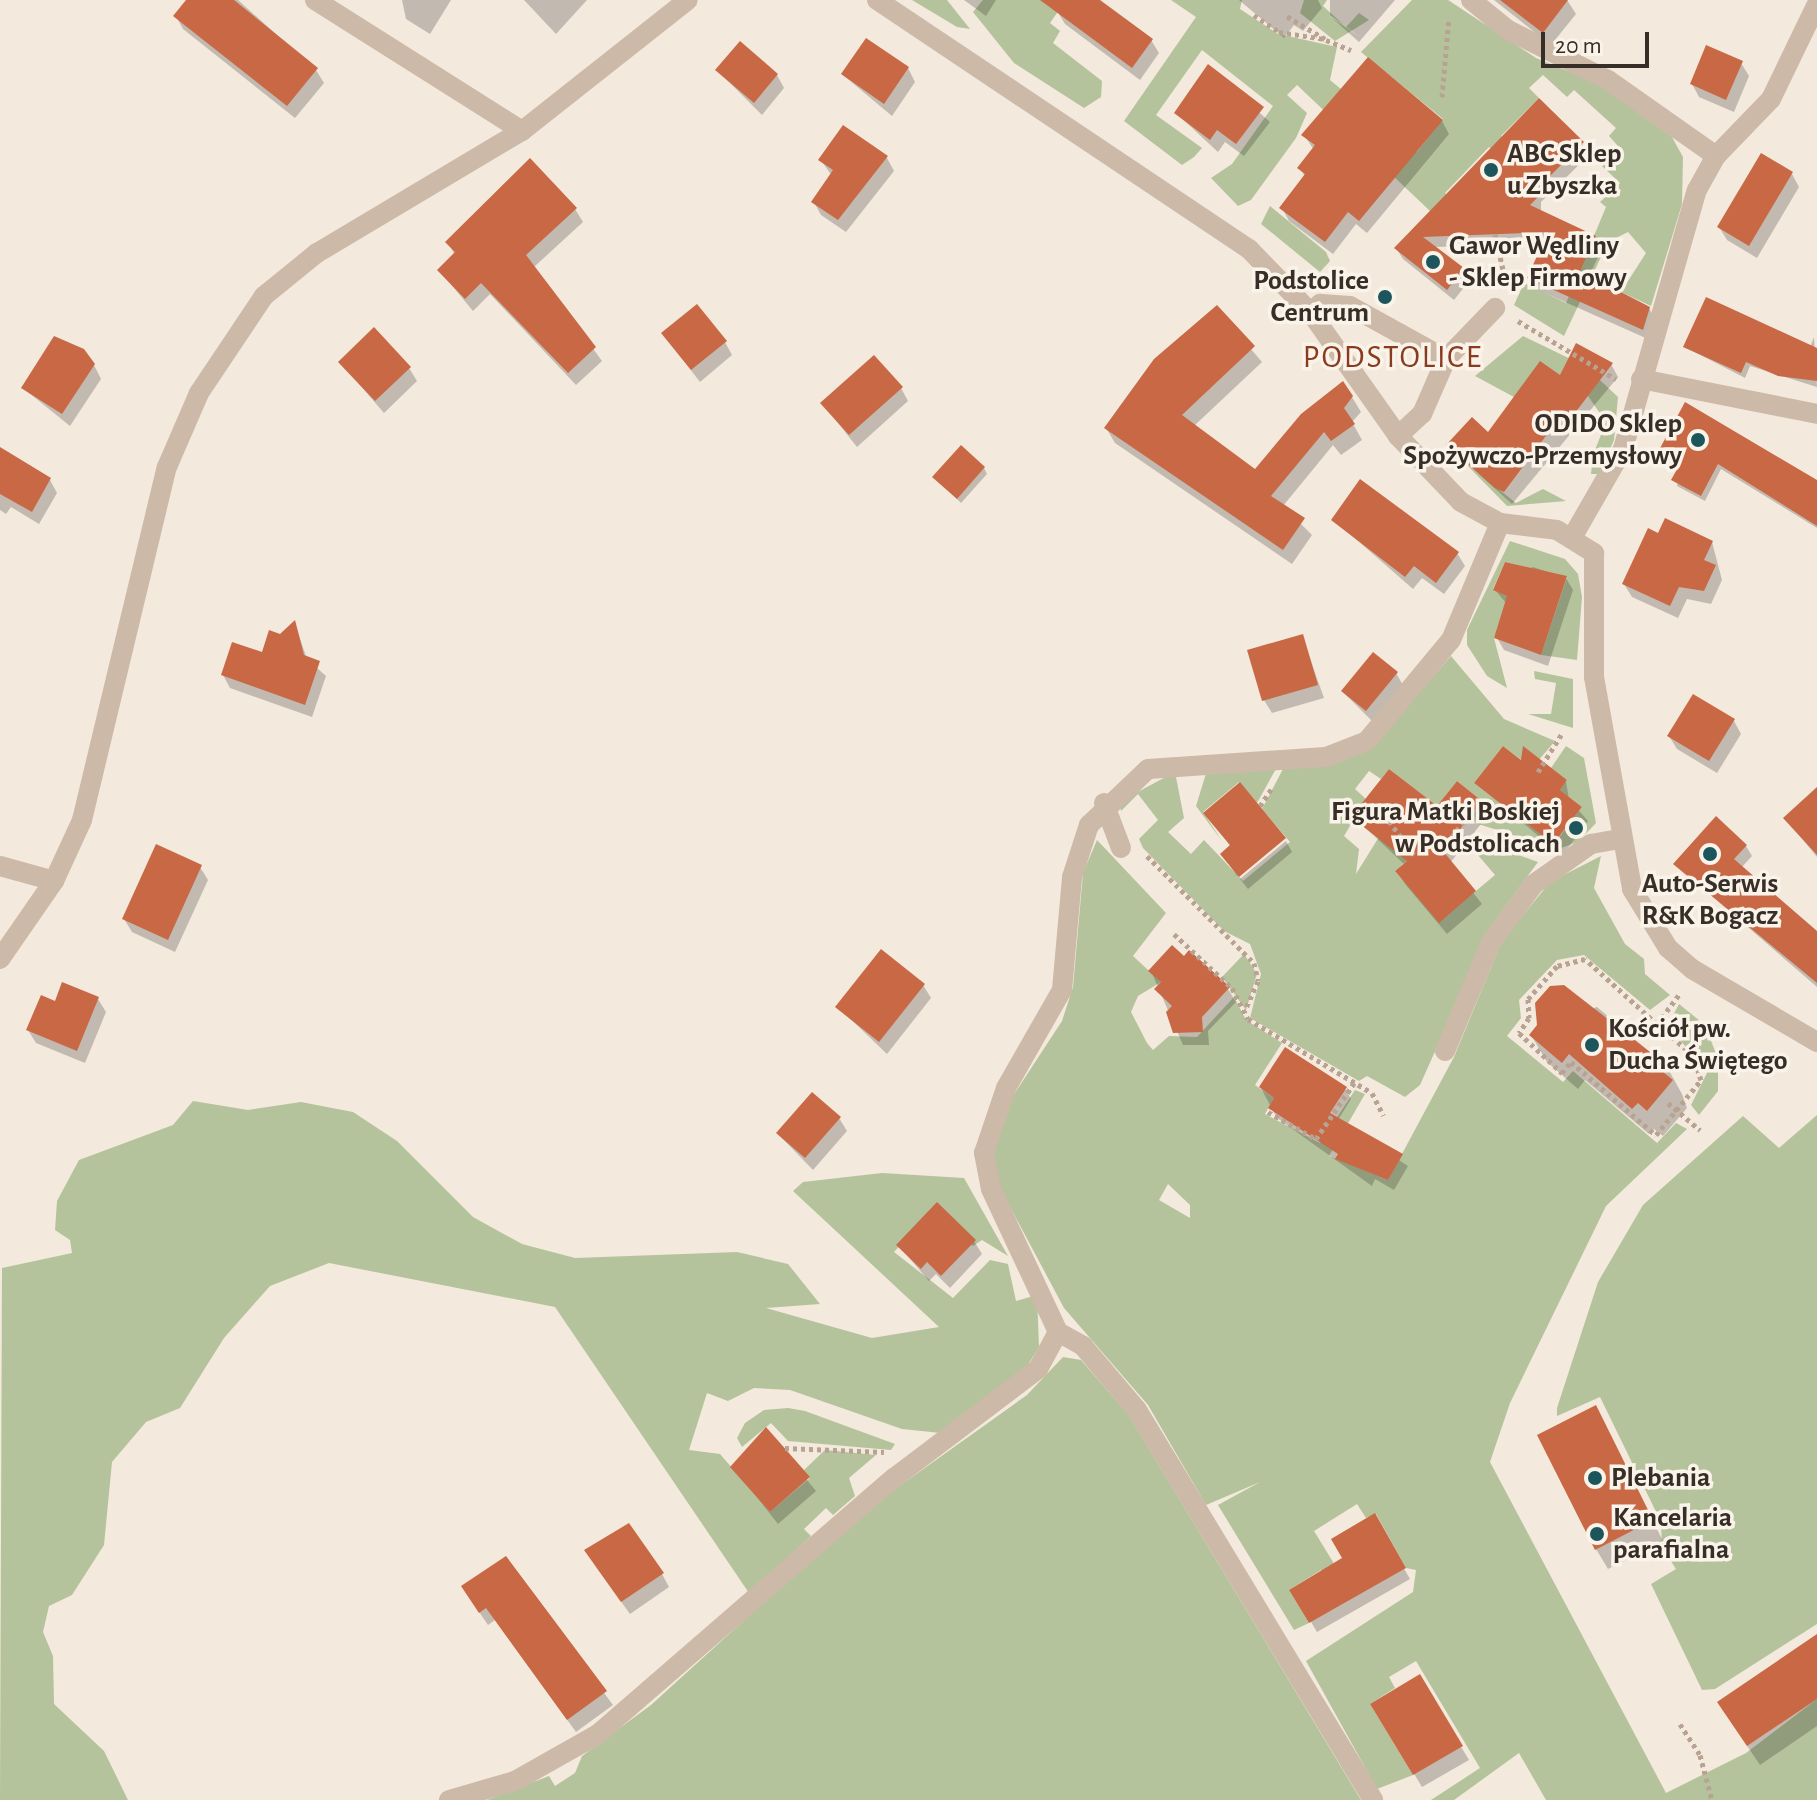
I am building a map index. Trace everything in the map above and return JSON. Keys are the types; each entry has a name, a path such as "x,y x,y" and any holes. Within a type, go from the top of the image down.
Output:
{"street":[{"path":"315,0 522,131"},
{"path":"0,959 54,881 89,800 167,467 199,393 285,276 522,131 688,0"},
{"path":"877,0 1210,219 1311,313 1398,436 1442,486 1500,523 1573,536 1597,561 1594,677 1618,839 1632,889 1668,948 1817,1042"},
{"path":"1471,0 1508,30 1608,80 1716,156"},
{"path":"1573,536 1623,449 1697,190 1716,156 1771,99 1817,4"},
{"path":"1311,313 1320,304 1350,306 1446,359"},
{"path":"1398,436 1422,414 1446,359 1495,308"},
{"path":"1641,379 1817,414"},
{"path":"449,1800 561,1758 654,1692 894,1478 1016,1390 1053,1350 1058,1332 1036,1272 997,1204 984,1153 1006,1088 1062,990 1078,846 1104,803 1163,766 1326,757 1367,741 1453,637 1500,523"},
{"path":"1104,803 1131,849"},
{"path":"1445,1051 1491,942 1551,858 1618,839"},
{"path":"0,866 54,881"},
{"path":"1058,1332 1083,1346 1137,1410 1373,1800"}],"path":[{"path":"1254,15 1279,32 1325,39"},
{"path":"1285,15 1325,39 1351,50"},
{"path":"1442,97 1450,25"},
{"path":"1495,234 1506,284"},
{"path":"1527,326 1616,379"},
{"path":"1538,772 1561,735"},
{"path":"1389,821 1414,855"},
{"path":"1442,850 1463,822"},
{"path":"1131,849 1254,963 1258,981 1244,1012"},
{"path":"1174,934 1229,985 1244,1012 1376,1097 1383,1115"},
{"path":"1585,959 1657,1024 1693,1055 1701,1080 1656,1135 1571,1062 1562,1073 1519,1033 1529,1018 1528,999 1557,966 1585,959"},
{"path":"1657,1024 1683,990"},
{"path":"1268,1112 1316,1139 1354,1083"},
{"path":"1668,1103 1700,1130"},
{"path":"785,1448 897,1453"},
{"path":"1680,1724 1700,1755 1712,1800"}],"green space":[{"path":"912,0 947,0 970,29 957,27"},
{"path":"983,0 1066,0 1050,23 1060,31 1053,43 1102,81 1101,97 1084,108 1014,63 973,12"},
{"path":"1171,0 1242,0 1240,9 1278,34 1337,47 1330,80 1417,152 1443,119 1361,52 1412,0 1448,0 1536,58 1597,83 1672,137 1683,157 1682,204 1651,306 1621,292 1646,253 1628,232 1608,242 1564,336 1514,305 1524,283 1566,303 1606,207 1600,202 1620,183 1602,166 1619,147 1609,136 1616,128 1574,90 1567,97 1543,75 1529,88 1539,98 1501,136 1552,193 1540,195 1489,147 1445,193 1464,212 1448,228 1297,85 1287,95 1307,113 1296,138 1251,200 1238,206 1211,178 1232,164 1273,106 1202,50 1156,115 1202,148 1194,157 1182,165 1124,121 1196,17"},
{"path":"1304,0 1327,0 1323,6 1346,27 1359,13 1369,20 1335,41 1300,13"},
{"path":"1270,206 1326,252 1330,261 1320,272 1261,224"},
{"path":"1523,336 1585,366 1618,397 1614,440 1599,474 1591,474 1593,455 1606,422 1588,396 1514,397 1475,376"},
{"path":"1463,461 1516,503 1543,489 1566,501 1507,506"},
{"path":"1510,541 1565,559 1578,574 1582,597 1577,660 1541,655 1567,577 1505,562 1493,589 1511,598 1494,638 1507,688 1487,676 1467,645 1467,630"},
{"path":"1451,656 1504,719 1555,741 1532,768 1503,746 1474,783 1554,844 1582,807 1560,790 1567,780 1551,768 1566,746 1584,758 1596,823 1578,842 1558,849 1475,823 1470,817 1482,801 1457,781 1445,796 1457,807 1457,824 1389,769 1381,779 1369,771 1355,789 1366,799 1344,836 1359,849 1356,874 1387,824 1411,857 1395,871 1439,922 1495,875 1460,834 1538,862 1491,926 1420,1085 1405,1097 1367,1076 1359,1081 1250,1018 1261,974 1250,944 1224,931 1143,848 1139,839 1158,820 1138,794 1121,811 1119,802 1175,772 1184,818 1168,832 1191,854 1204,840 1243,881 1290,842 1262,809 1284,767 1332,765 1369,750"},
{"path":"1534,671 1573,679 1573,728 1528,714 1551,714 1556,683 1535,679"},
{"path":"1208,767 1277,767 1257,803 1239,782 1203,812 1222,841 1196,806"},
{"path":"1097,840 1166,913 1133,956 1161,982 1138,996 1131,1012 1153,1050 1169,1036 1197,1037 1234,997 1246,1020 1282,1043 1255,1085 1274,1098 1265,1114 1320,1143 1355,1090 1365,1094 1329,1156 1388,1180 1454,1057 1502,941 1550,882 1601,856 1594,888 1625,944 1644,959 1645,974 1670,995 1650,1010 1584,955 1557,960 1519,1000 1521,1018 1507,1036 1563,1082 1573,1071 1657,1143 1676,1123 1687,1129 1606,1206 1510,1403 1490,1462 1666,1793 1746,1753 1817,1699 1817,1800 1546,1800 1519,1753 1454,1800 1431,1800 1480,1768 1416,1661 1389,1677 1395,1688 1370,1704 1413,1775 1377,1789 1306,1661 1413,1592 1416,1570 1406,1568 1376,1514 1366,1518 1357,1504 1314,1531 1349,1588 1348,1601 1321,1570 1289,1590 1309,1623 1294,1630 1218,1505 1260,1482 1206,1505 1148,1405 1064,1308 1000,1188 992,1158 1009,1102 1062,1021 1073,987 1083,873","holes":["1168,1184 1190,1205 1190,1218 1159,1200"]},
{"path":"1244,954 1257,974 1246,1010 1222,977"},
{"path":"1679,1004 1705,1025 1718,1059 1718,1091 1699,1115 1691,1105 1707,1073 1668,1025"},
{"path":"193,1101 248,1110 301,1102 353,1112 397,1141 473,1217 522,1244 575,1258 737,1252 788,1264 820,1304 766,1308 872,1338 939,1327 793,1191 803,1182 882,1173 964,1178 1008,1256 982,1240 973,1246 933,1210 894,1252 953,1298 990,1260 1008,1264 1016,1301 1037,1295 1039,1347 1026,1368 941,1433 902,1429 790,1390 754,1388 728,1401 707,1393 689,1450 720,1454 770,1512 810,1478 804,1470 825,1450 876,1455 849,1478 855,1496 833,1515 826,1508 804,1529 811,1536 749,1593 555,1307 329,1263 270,1286 224,1338 180,1408 146,1422 112,1462 104,1545 72,1595 49,1606 43,1632 53,1656 54,1704 104,1751 128,1800 0,1800 2,1268 72,1253 70,1240 55,1230 57,1201 79,1160 173,1125"},
{"path":"1817,1115 1817,1624 1715,1689 1702,1690 1651,1584 1676,1569 1662,1547 1661,1522 1600,1397 1557,1416 1557,1408 1598,1282 1643,1205 1743,1116 1779,1148"},
{"path":"1063,1357 1081,1360 1128,1414 1361,1800 487,1800 549,1776 555,1786 575,1773 582,1756 651,1705 863,1512 1027,1395"},
{"path":"788,1408 805,1411 895,1444 891,1450 788,1441 771,1423 742,1447 737,1438 745,1423 764,1410"}],"building":[{"path":"186,0 234,0 318,68 287,106 173,16"},
{"path":"1040,0 1100,0 1153,39 1132,68"},
{"path":"1500,0 1568,0 1543,33"},
{"path":"866,38 909,67 884,104 841,74"},
{"path":"740,41 778,74 754,103 715,70"},
{"path":"1706,45 1743,61 1726,100 1690,84"},
{"path":"1368,57 1443,120 1359,221 1348,212 1325,242 1279,208 1305,174 1297,168 1315,145 1301,135"},
{"path":"1208,64 1264,107 1236,144 1217,130 1210,140 1174,113"},
{"path":"1539,98 1584,142 1535,191 1540,195 1530,205 1596,236 1580,271 1650,307 1643,330 1527,278 1548,232 1423,237 1464,268 1447,290 1394,248"},
{"path":"843,125 888,156 838,220 811,202 833,170 818,160"},
{"path":"1761,153 1793,172 1749,246 1717,227"},
{"path":"530,158 577,208 526,255 596,347 568,373 481,283 465,299 437,270 455,252 445,242"},
{"path":"1706,297 1817,348 1817,381 1778,376 1746,362 1741,373 1683,347"},
{"path":"697,304 727,341 691,370 661,333"},
{"path":"1217,305 1255,346 1182,415 1255,469 1301,414 1343,381 1353,396 1344,408 1355,424 1331,441 1324,432 1271,496 1305,518 1283,550 1104,428 1154,359"},
{"path":"374,327 411,367 375,401 338,362"},
{"path":"54,336 84,349 95,364 62,414 21,388"},
{"path":"1576,343 1613,363 1562,430 1554,425 1504,492 1495,488 1446,445 1472,417 1488,432 1540,361 1560,375"},
{"path":"874,355 903,387 849,435 820,403"},
{"path":"1685,402 1817,480 1817,526 1718,464 1701,496 1671,480 1681,462 1659,450"},
{"path":"961,445 985,467 957,499 932,477"},
{"path":"0,447 51,478 32,512 0,494"},
{"path":"1360,479 1459,552 1436,583 1414,566 1405,577 1331,520"},
{"path":"1665,518 1713,541 1704,560 1716,565 1704,591 1679,587 1670,606 1622,584 1648,528 1658,533"},
{"path":"1505,562 1567,576 1541,655 1494,638 1507,596 1493,590"},
{"path":"295,620 304,655 320,661 305,705 221,675 232,642 262,652 269,630 280,634"},
{"path":"1303,634 1318,685 1262,701 1247,650"},
{"path":"1373,652 1398,672 1366,711 1341,691"},
{"path":"1693,694 1735,719 1709,761 1667,736"},
{"path":"1503,746 1521,760 1523,746 1567,780 1560,790 1582,807 1553,844 1474,783"},
{"path":"1389,769 1437,806 1457,781 1482,801 1443,851 1476,891 1439,923 1395,871 1407,861 1351,817"},
{"path":"1240,782 1286,838 1239,877 1220,854 1230,845 1203,813"},
{"path":"1817,787 1817,855 1783,818"},
{"path":"1716,816 1747,845 1734,859 1817,931 1817,983 1673,864"},
{"path":"156,844 202,865 168,940 122,919"},
{"path":"1172,945 1184,956 1189,950 1230,987 1202,1017 1203,1032 1173,1033 1166,1012 1172,1006 1154,989 1161,982 1148,971"},
{"path":"881,949 925,984 879,1042 835,1007"},
{"path":"62,982 99,997 77,1051 26,1030 41,995 55,1001"},
{"name":"Kościół pw. Ducha Świętego","path":"1564,985 1668,1066 1663,1072 1673,1080 1647,1111 1638,1103 1632,1109 1569,1054 1562,1063 1529,1035 1537,1025 1535,1003 1550,986"},
{"path":"1285,1047 1347,1087 1330,1113 1403,1154 1388,1180 1335,1159 1338,1154 1268,1108 1274,1098 1259,1087"},
{"path":"812,1092 841,1117 805,1158 776,1133"},
{"path":"937,1202 976,1240 941,1276 927,1262 921,1269 896,1245"},
{"name":"Plebania","path":"1596,1405 1653,1520 1595,1550 1537,1435"},
{"path":"766,1427 810,1477 770,1512 730,1467"},
{"path":"1375,1513 1406,1568 1309,1623 1289,1590 1342,1558 1331,1539"},
{"path":"629,1523 664,1573 621,1602 584,1550"},
{"path":"506,1556 607,1691 567,1720 486,1608 479,1613 461,1586"},
{"path":"1817,1634 1817,1699 1747,1746 1717,1702"},
{"path":"1420,1674 1463,1746 1413,1775 1370,1704"}],"place":[{"name":"ABC Sklep u Zbyszka","path":"1491,170"},
{"name":"Gawor Wędliny - Sklep Firmowy","path":"1433,262"},
{"name":"Podstolice Centrum","path":"1385,297"},
{"name":"ODIDO Sklep Spożywczo-Przemysłowy","path":"1698,440"},
{"name":"Figura Matki Boskiej w Podstolicach","path":"1576,828"},
{"name":"Auto-Serwis R&K Bogacz","path":"1710,854"},
{"name":"Kościół pw. Ducha Świętego","path":"1592,1045"},
{"name":"Plebania","path":"1595,1478"},
{"name":"Kancelaria parafialna","path":"1597,1534"}],"district":[{"name":"PODSTOLICE","path":"1393,357"}]}
